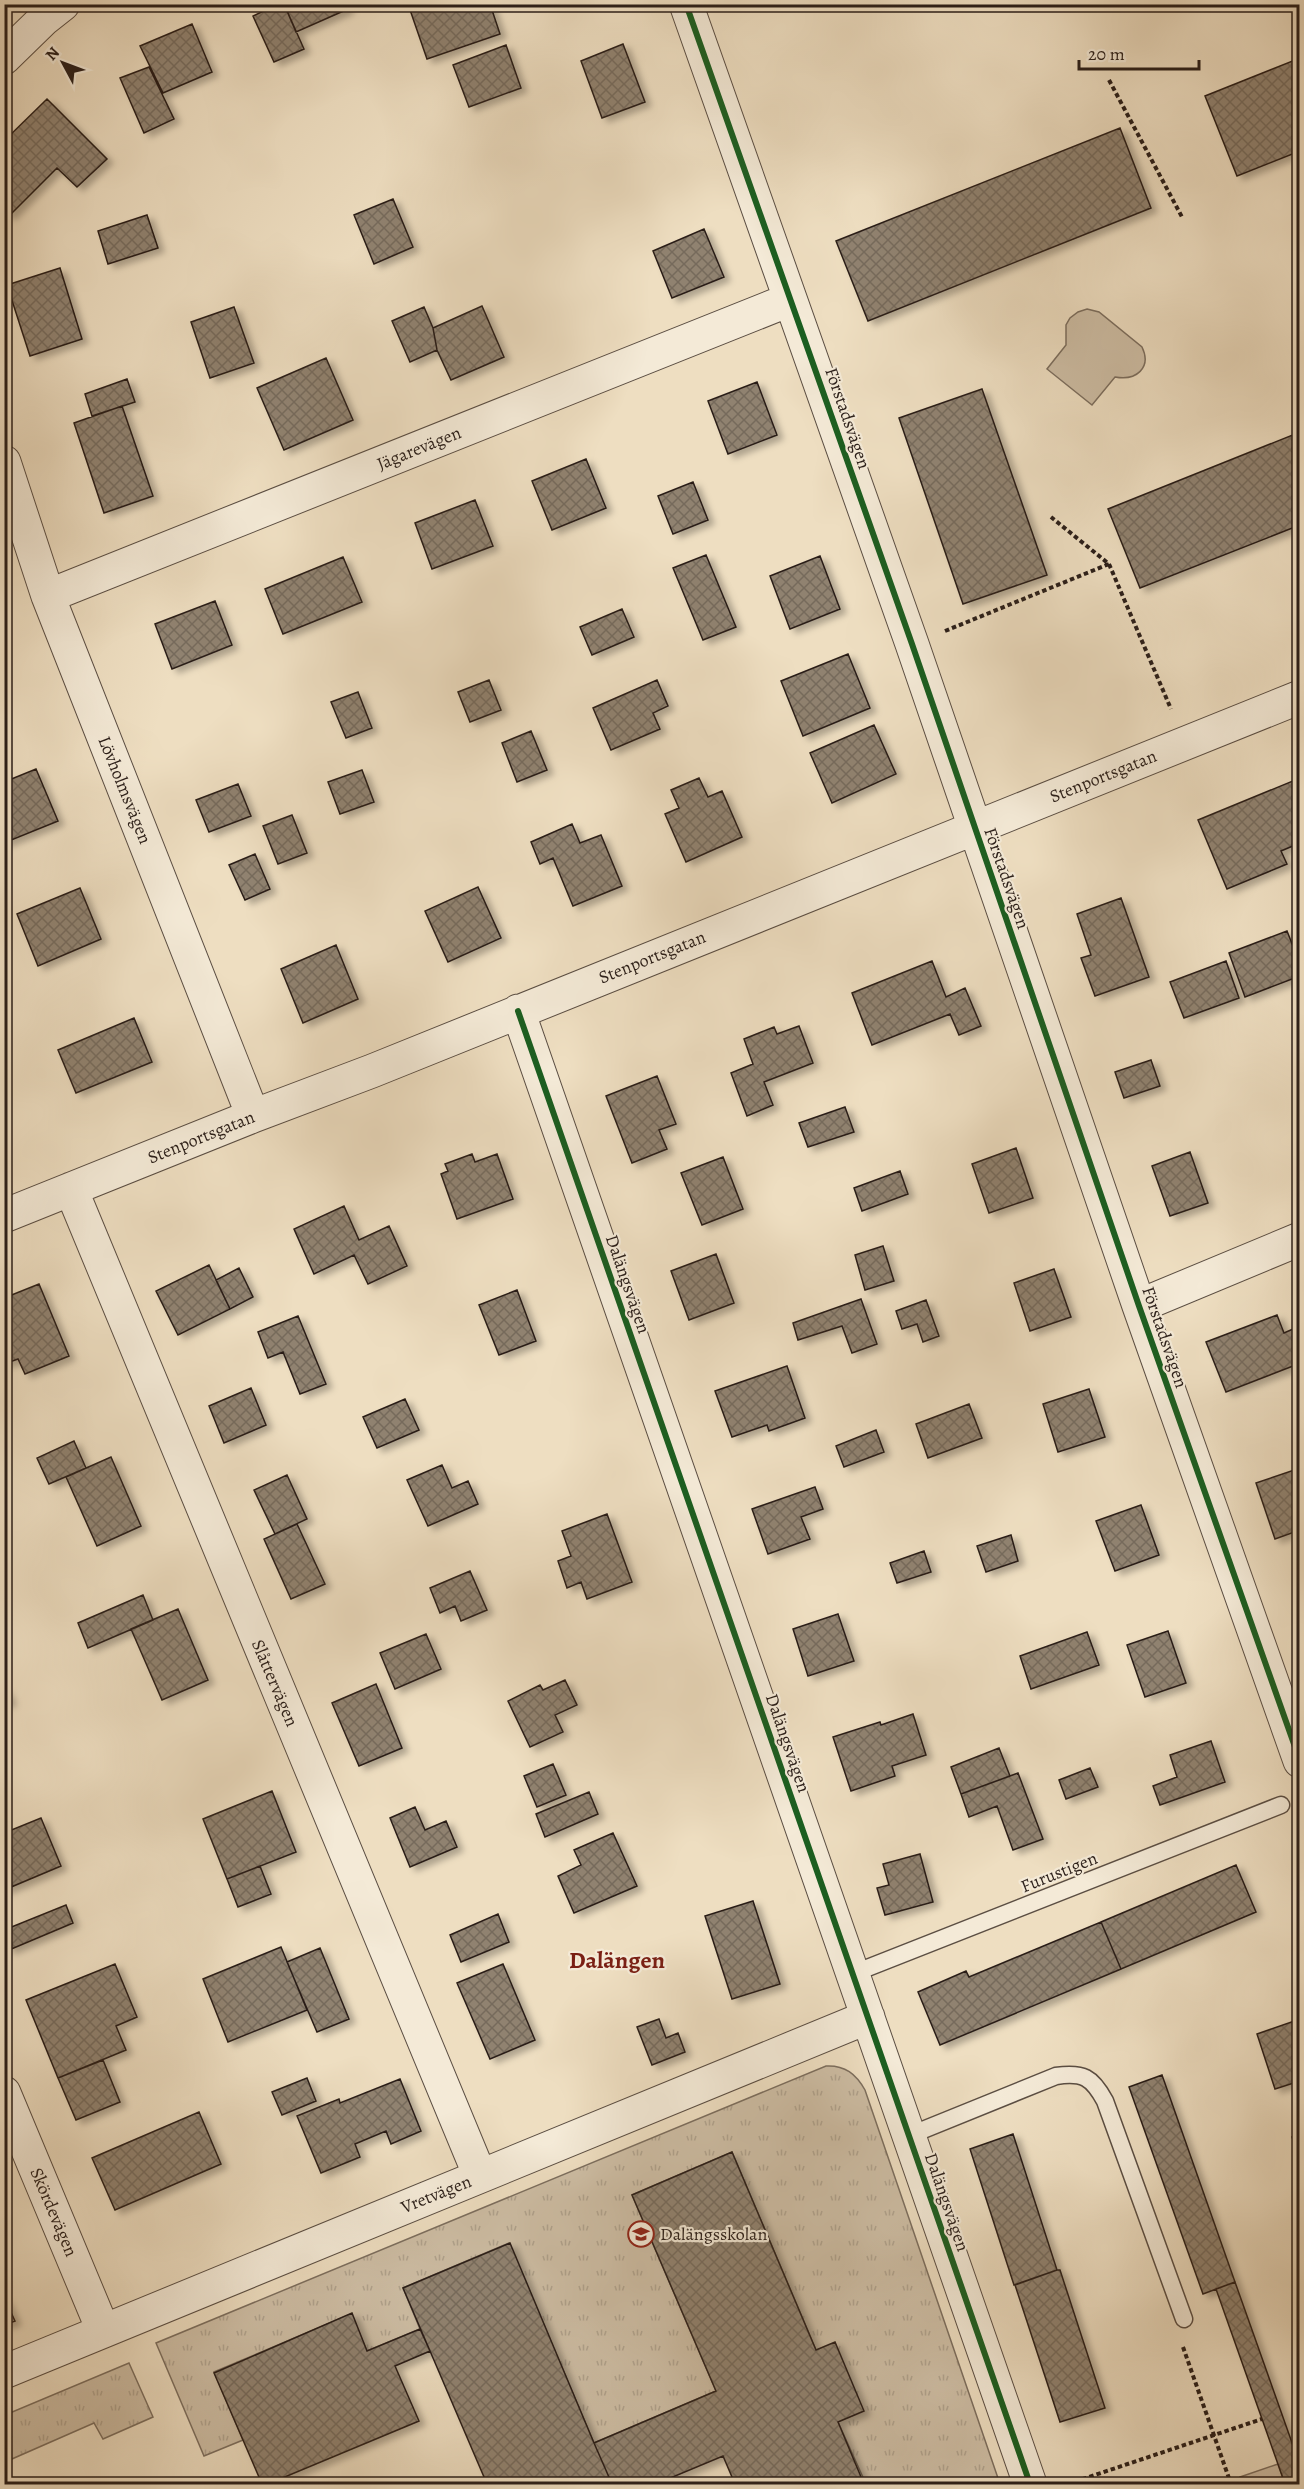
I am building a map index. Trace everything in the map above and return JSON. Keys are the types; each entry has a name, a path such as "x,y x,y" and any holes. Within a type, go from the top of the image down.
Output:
{"street":[{"path":"4,58 63,4"},
{"name":"Förstadsvägen","path":"686,4 908,633 1138,1306 1299,1761"},
{"name":"Jägarevägen","path":"48,596 789,300"},
{"name":"Lövholmsvägen","path":"4,462 48,596 253,1116"},
{"name":"Stenportsgatan","path":"4,1216 372,1071 1299,697"},
{"name":"Dalängsvägen","path":"518,1011 1030,2484"},
{"name":"Slåttervägen","path":"71,1189 480,2176"},
{"path":"1138,1306 1299,1239"},
{"name":"Vretvägen","path":"4,2372 868,2017"},
{"name":"Skördevägen","path":"4,2093 103,2330"}],"lane":[{"name":"Furustigen","path":"852,1974 1281,1806"},
{"path":"908,2136 1056,2076 1071,2074 1086,2077 1097,2086 1105,2102 1184,2319"}],"path":[{"path":"1108,80 1182,217"},
{"path":"1051,517 1109,564 1173,714"},
{"path":"941,632 1109,564"},
{"path":"1184,2319 1181,2343 1231,2484"},
{"path":"1068,2484 1262,2419"}],"green space":[{"path":"1087,309 1099,312 1142,347 1145,354 1145,361 1140,371 1129,377 1115,377 1092,405 1047,369 1066,345 1066,325 1070,318"},
{"path":"826,2066 839,2067 849,2072 858,2079 865,2090 1000,2484 866,2484 838,2422 816,2350 732,2152 632,2195 716,2391 594,2443 509,2243 403,2288 420,2329 367,2351 351,2314 214,2372 243,2440 204,2456 156,2343"},
{"path":"129,2363 153,2417 103,2439 94,2423 5,2462 5,2415"},
{"path":"1278,2464 1285,2484 1243,2484 1240,2477"}],"building":[{"path":"278,4 284,4 304,49 274,62 253,16"},
{"path":"284,4 346,4 348,9 296,32"},
{"path":"408,4 490,4 500,34 427,59"},
{"path":"192,24 212,72 163,93 140,46"},
{"path":"623,44 645,102 602,118 581,61"},
{"path":"506,45 521,88 469,107 453,65"},
{"path":"1300,58 1300,151 1237,176 1205,96"},
{"path":"149,67 174,119 144,133 120,78"},
{"path":"47,99 107,159 77,187 57,168 9,216 4,212 4,141"},
{"path":"1120,128 1151,208 868,321 836,241"},
{"path":"393,199 413,247 374,264 354,215"},
{"path":"147,215 158,248 108,264 98,231"},
{"path":"704,229 724,277 672,298 653,251"},
{"path":"60,268 82,339 30,356 7,285"},
{"path":"482,306 504,357 451,380 437,350 433,328"},
{"path":"234,307 254,363 210,378 191,322"},
{"path":"424,307 433,328 437,350 410,362 392,321"},
{"path":"326,358 353,420 284,450 257,388"},
{"path":"127,379 135,402 92,416 85,394"},
{"path":"757,382 777,435 728,454 708,401"},
{"path":"982,389 1047,575 963,604 899,418"},
{"path":"122,406 153,496 104,513 74,423"},
{"path":"1300,432 1300,525 1140,588 1108,509"},
{"path":"586,459 606,508 552,530 532,481"},
{"path":"693,482 708,520 673,534 658,496"},
{"path":"475,500 493,546 432,569 415,523"},
{"path":"706,555 736,627 703,640 673,568"},
{"path":"820,556 840,609 790,629 770,576"},
{"path":"343,557 362,602 283,634 265,589"},
{"path":"215,601 232,645 172,669 155,624"},
{"path":"622,609 634,637 592,655 580,627"},
{"path":"848,654 870,708 803,736 781,681"},
{"path":"489,680 501,710 470,722 458,692"},
{"path":"657,680 668,706 653,713 660,729 611,750 593,708"},
{"path":"358,692 372,728 346,738 331,702"},
{"path":"874,725 896,774 832,803 810,753"},
{"path":"531,731 547,770 517,782 502,743"},
{"path":"36,769 58,821 4,843 4,782"},
{"path":"362,770 374,802 340,814 328,782"},
{"path":"699,778 708,797 722,791 742,837 686,862 665,814 679,808 671,790"},
{"path":"1300,778 1300,843 1281,851 1287,864 1227,889 1198,820"},
{"path":"238,784 251,816 209,832 196,800"},
{"path":"292,815 307,853 278,864 263,826"},
{"path":"572,824 580,843 601,835 622,886 573,906 553,858 540,864 531,842"},
{"path":"255,854 270,889 245,900 229,865"},
{"path":"478,887 501,938 448,962 425,911"},
{"path":"80,888 101,939 38,966 17,914"},
{"path":"1121,898 1149,977 1095,996 1081,958 1091,955 1077,914"},
{"path":"1287,931 1300,964 1300,976 1245,997 1229,953"},
{"path":"336,945 358,999 303,1023 281,969"},
{"path":"932,961 946,997 965,988 981,1026 959,1035 950,1014 872,1045 852,993"},
{"path":"1226,961 1239,998 1184,1018 1170,982"},
{"path":"134,1018 152,1062 76,1093 58,1050"},
{"path":"799,1026 813,1063 764,1082 773,1105 747,1116 731,1073 753,1064 744,1039 774,1027 777,1034"},
{"path":"1151,1060 1160,1086 1124,1098 1115,1072"},
{"path":"657,1076 676,1124 659,1130 667,1149 632,1163 606,1096"},
{"path":"845,1107 854,1132 808,1147 799,1123"},
{"path":"1016,1148 1033,1198 989,1213 972,1164"},
{"path":"1190,1152 1208,1203 1170,1216 1152,1166"},
{"path":"472,1154 475,1162 497,1154 513,1199 457,1219 441,1174 448,1171 445,1164"},
{"path":"723,1157 743,1209 702,1225 681,1173"},
{"path":"900,1171 908,1194 862,1211 854,1188"},
{"path":"344,1206 359,1240 389,1226 407,1266 368,1284 354,1255 314,1274 294,1229"},
{"path":"883,1246 894,1281 865,1290 855,1255"},
{"path":"716,1254 734,1303 689,1320 671,1271"},
{"path":"209,1265 230,1309 178,1335 156,1291"},
{"path":"239,1268 253,1297 230,1309 216,1280"},
{"path":"1054,1269 1071,1317 1030,1331 1014,1283"},
{"path":"39,1284 69,1356 25,1374 18,1359 4,1364 4,1298"},
{"path":"517,1290 536,1341 499,1355 479,1305"},
{"path":"861,1299 877,1344 852,1353 842,1326 798,1340 793,1323"},
{"path":"926,1300 939,1336 923,1342 917,1324 902,1329 896,1311"},
{"path":"1277,1315 1284,1333 1300,1326 1300,1382 1293,1366 1226,1392 1206,1342"},
{"path":"298,1316 326,1384 300,1394 283,1352 268,1358 258,1332"},
{"path":"787,1366 805,1418 769,1431 767,1425 732,1437 715,1391"},
{"path":"251,1388 266,1425 224,1443 209,1406"},
{"path":"1089,1389 1105,1437 1058,1452 1043,1404"},
{"path":"405,1399 419,1430 377,1448 363,1417"},
{"path":"969,1404 982,1438 928,1458 916,1424"},
{"path":"876,1430 884,1452 844,1467 836,1446"},
{"path":"74,1441 86,1468 49,1484 37,1458"},
{"path":"111,1457 141,1526 97,1546 66,1477"},
{"path":"442,1465 452,1488 468,1481 478,1504 428,1526 407,1480"},
{"path":"1300,1468 1300,1530 1275,1539 1256,1483"},
{"path":"287,1475 307,1519 275,1534 254,1490"},
{"path":"815,1487 823,1509 801,1517 810,1539 768,1554 752,1509"},
{"path":"1141,1505 1159,1555 1115,1571 1096,1521"},
{"path":"607,1514 632,1582 587,1599 581,1582 567,1588 558,1561 571,1556 562,1531"},
{"path":"297,1524 325,1584 291,1599 264,1539"},
{"path":"1011,1535 1018,1561 986,1572 977,1546"},
{"path":"924,1551 931,1572 897,1583 890,1563"},
{"path":"470,1571 487,1610 461,1621 455,1606 440,1613 430,1588"},
{"path":"143,1595 153,1620 88,1648 78,1623"},
{"path":"178,1609 208,1680 162,1700 131,1629"},
{"path":"838,1614 854,1661 808,1676 793,1629"},
{"path":"1168,1631 1186,1683 1145,1697 1127,1645"},
{"path":"1087,1632 1099,1665 1031,1689 1020,1656"},
{"path":"426,1634 441,1669 395,1689 380,1653"},
{"path":"565,1680 577,1705 555,1715 563,1732 530,1747 508,1701 540,1685 543,1690"},
{"path":"376,1684 402,1748 359,1766 332,1703"},
{"path":"4,1688 10,1701 4,1704"},
{"path":"913,1714 926,1755 892,1766 895,1776 851,1791 833,1737"},
{"path":"1211,1741 1225,1782 1160,1805 1153,1786 1177,1777 1170,1755"},
{"path":"999,1748 1010,1776 961,1794 951,1767"},
{"path":"553,1764 566,1795 537,1807 524,1776"},
{"path":"1090,1768 1098,1787 1066,1799 1059,1780"},
{"path":"1018,1773 1043,1839 1013,1850 997,1806 969,1817 961,1794"},
{"path":"272,1791 296,1852 227,1879 203,1819"},
{"path":"589,1792 598,1814 545,1837 536,1814"},
{"path":"415,1807 425,1830 446,1821 457,1847 410,1867 390,1818"},
{"path":"41,1818 61,1866 4,1890 4,1833"},
{"path":"613,1833 637,1886 574,1913 558,1876 581,1865 574,1850"},
{"path":"920,1854 933,1902 885,1915 877,1888 889,1885 883,1864"},
{"path":"1236,1865 1256,1912 1121,1969 1101,1922"},
{"path":"260,1866 271,1894 238,1907 227,1879"},
{"path":"753,1901 780,1984 732,1999 705,1916"},
{"path":"66,1905 73,1923 9,1950 4,1939 4,1930"},
{"path":"498,1914 509,1942 461,1962 450,1935"},
{"path":"1101,1922 1121,1969 940,2045 918,1992 966,1971 969,1977"},
{"path":"281,1947 307,2010 228,2042 203,1979"},
{"path":"320,1948 349,2019 317,2032 287,1962"},
{"path":"115,1964 137,2017 116,2026 126,2050 58,2078 26,2000"},
{"path":"503,1964 535,2040 490,2059 457,1983"},
{"path":"659,2019 666,2038 678,2033 685,2052 652,2065 637,2027"},
{"path":"1300,2019 1300,2081 1275,2089 1257,2034"},
{"path":"103,2060 120,2102 76,2120 58,2078"},
{"path":"1162,2075 1235,2282 1203,2294 1129,2087"},
{"path":"307,2078 316,2101 282,2115 272,2092"},
{"path":"400,2079 421,2131 391,2144 386,2131 355,2144 360,2157 321,2173 297,2116 339,2099 340,2103"},
{"path":"199,2112 221,2164 115,2210 92,2158"},
{"path":"1013,2134 1057,2270 1014,2285 970,2149"},
{"path":"1300,2134 1300,2159 1292,2137"},
{"path":"732,2152 816,2350 835,2342 864,2411 838,2422 864,2484 735,2484 723,2456 656,2484 612,2484 594,2443 716,2391 632,2195"},
{"path":"510,2243 612,2484 487,2484 403,2288"},
{"path":"1060,2270 1105,2408 1060,2422 1015,2285"},
{"path":"1235,2282 1296,2454 1300,2452 1300,2484 1285,2484 1216,2289"},
{"path":"4,2297 15,2321 4,2325"},
{"path":"352,2313 367,2351 420,2329 430,2351 395,2366 419,2421 268,2484 262,2484 214,2373"}],"cycle path":[{"path":"686,4 912,644 1139,1306 1300,1761"},
{"path":"518,1011 1030,2484"}],"place":[{"name":"Dalängsskolan","path":"641,2234"}],"district":[{"name":"Dalängen","path":"617,1960"}]}
